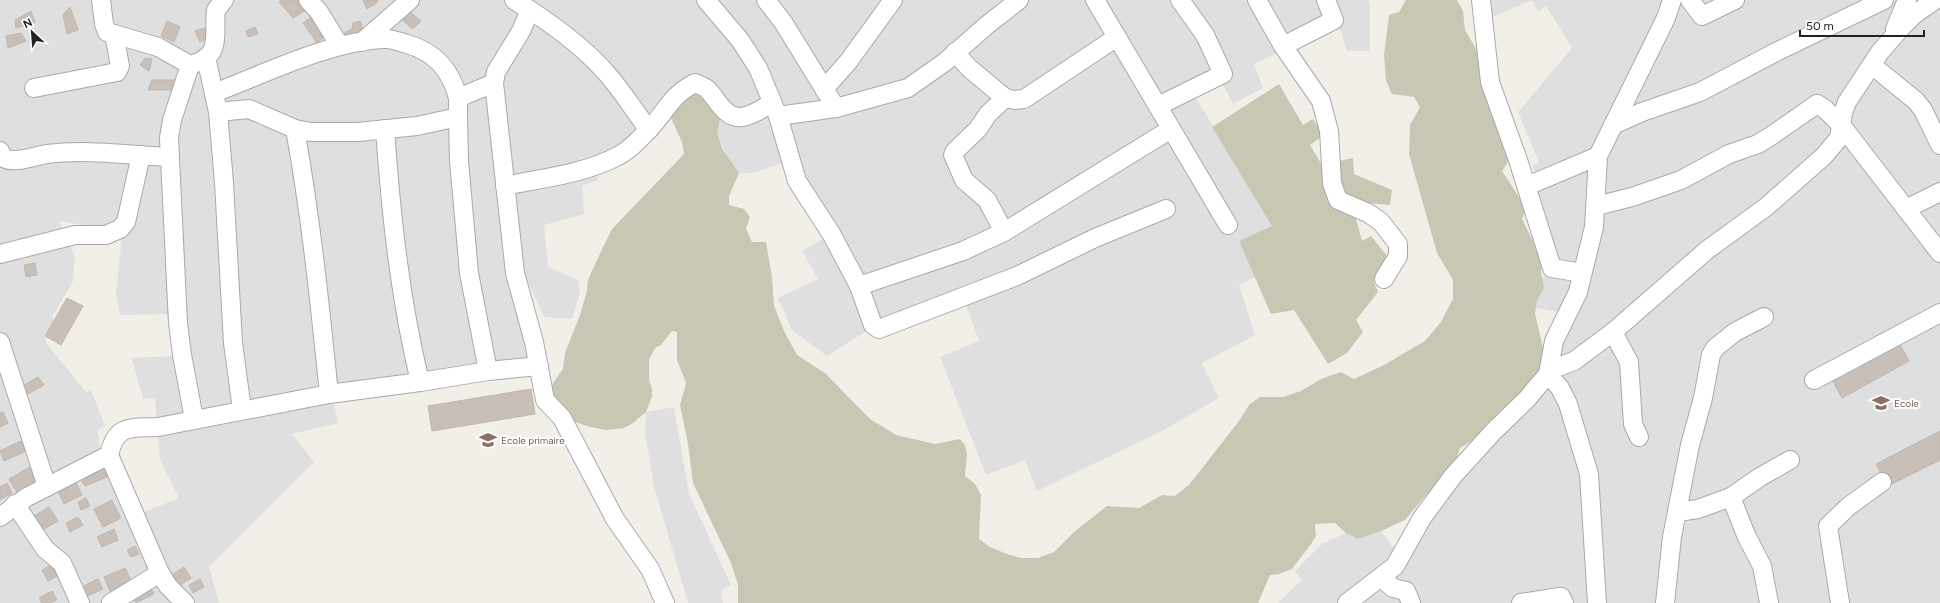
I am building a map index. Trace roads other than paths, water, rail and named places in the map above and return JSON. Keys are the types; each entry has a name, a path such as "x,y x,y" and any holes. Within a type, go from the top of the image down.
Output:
{"street":[{"path":"101,0 106,30 114,34 158,47 190,65"},
{"path":"194,420 182,355 178,323 169,138 172,120 190,65 206,57 215,46 217,38 216,10 224,0"},
{"path":"308,0 319,12 340,46"},
{"path":"361,43 410,0"},
{"path":"514,0 555,26 594,59 609,76 649,130"},
{"path":"706,0 749,53 775,110 797,181 832,235 859,286 873,325 879,329 1010,279 1094,238 1166,209"},
{"path":"766,0 783,22 836,108"},
{"path":"824,88 848,62 893,0"},
{"path":"505,186 574,172 618,156 649,130 669,102 686,88 695,83 706,88 723,108 734,117 775,110 836,108 908,88 931,73 1019,0"},
{"path":"1095,0 1228,225"},
{"path":"1158,106 1223,74 1205,35 1180,0"},
{"path":"1257,0 1283,46 1321,101 1328,131 1332,183 1338,200 1368,213 1382,222 1398,244 1398,256 1384,279"},
{"path":"1283,46 1334,20 1326,0"},
{"path":"1481,0 1490,82 1527,186 1552,268 1582,273"},
{"path":"1597,603 1589,474 1568,404 1560,388 1549,372 1554,341 1578,292 1594,227 1598,156 1666,18 1672,0"},
{"path":"1690,0 1702,16 1735,0"},
{"path":"1613,125 1642,112 1700,92 1778,51 1884,0"},
{"path":"1347,603 1395,566 1422,518 1453,476 1493,432 1527,399 1549,372 1574,361 1613,332 1707,250 1766,207 1824,156 1839,138 1843,113 1847,102 1893,35 1908,0"},
{"path":"1893,35 1915,14 1935,0"},
{"path":"530,10 522,32 496,72 494,82 515,273 540,366 545,400 562,418 615,519 650,569 665,603"},
{"path":"34,88 117,72 120,66 114,34"},
{"path":"955,52 969,68 1005,98 1015,100 1024,99 1118,37"},
{"path":"214,92 340,46 387,39 424,50 433,56 450,76 458,98 459,161 469,273 488,371"},
{"path":"206,57 218,112 224,183 233,342 242,410"},
{"path":"1873,66 1916,101 1924,110 1940,145"},
{"path":"458,98 494,82"},
{"path":"1004,232 987,200 964,180 953,155 955,151 978,129 988,114 1005,98"},
{"path":"1596,206 1632,197 1681,180 1728,154 1758,144 1817,104 1826,109 1842,126 1940,253"},
{"path":"218,112 249,109 295,129 311,132 358,132 385,130 417,126 458,117"},
{"path":"295,129 304,185 329,394"},
{"path":"859,286 963,251 1004,232 1171,129"},
{"path":"385,130 401,289 408,332 420,382"},
{"path":"0,151 2,157 11,161 48,154 103,153 169,157"},
{"path":"0,254 48,240 75,235 106,235 120,229 126,222 141,155"},
{"path":"1527,186 1598,156"},
{"path":"1906,209 1940,192"},
{"path":"1814,380 1940,313"},
{"path":"1665,603 1672,536 1678,512 1690,444 1703,398 1711,355 1715,348 1735,332 1764,317"},
{"path":"1613,332 1630,362 1633,424 1639,437"},
{"path":"0,342 47,487"},
{"path":"185,603 168,586 160,574 109,455 114,438 121,431 158,427 329,394 488,371 540,366"},
{"path":"0,517 16,504 109,455"},
{"path":"1678,512 1698,509 1731,497 1760,477 1790,460"},
{"path":"1840,603 1828,526 1849,506 1882,482"},
{"path":"1731,497 1746,535 1762,566 1769,603"},
{"path":"16,504 45,549 62,562 80,603"},
{"path":"112,603 160,574"},
{"path":"1381,577 1393,588 1406,591 1411,603"},
{"path":"1521,603 1559,596 1564,603"}],"place":[{"name":"Ecole","path":"1881,403"},
{"name":"Ecole primaire","path":"488,440"}]}
